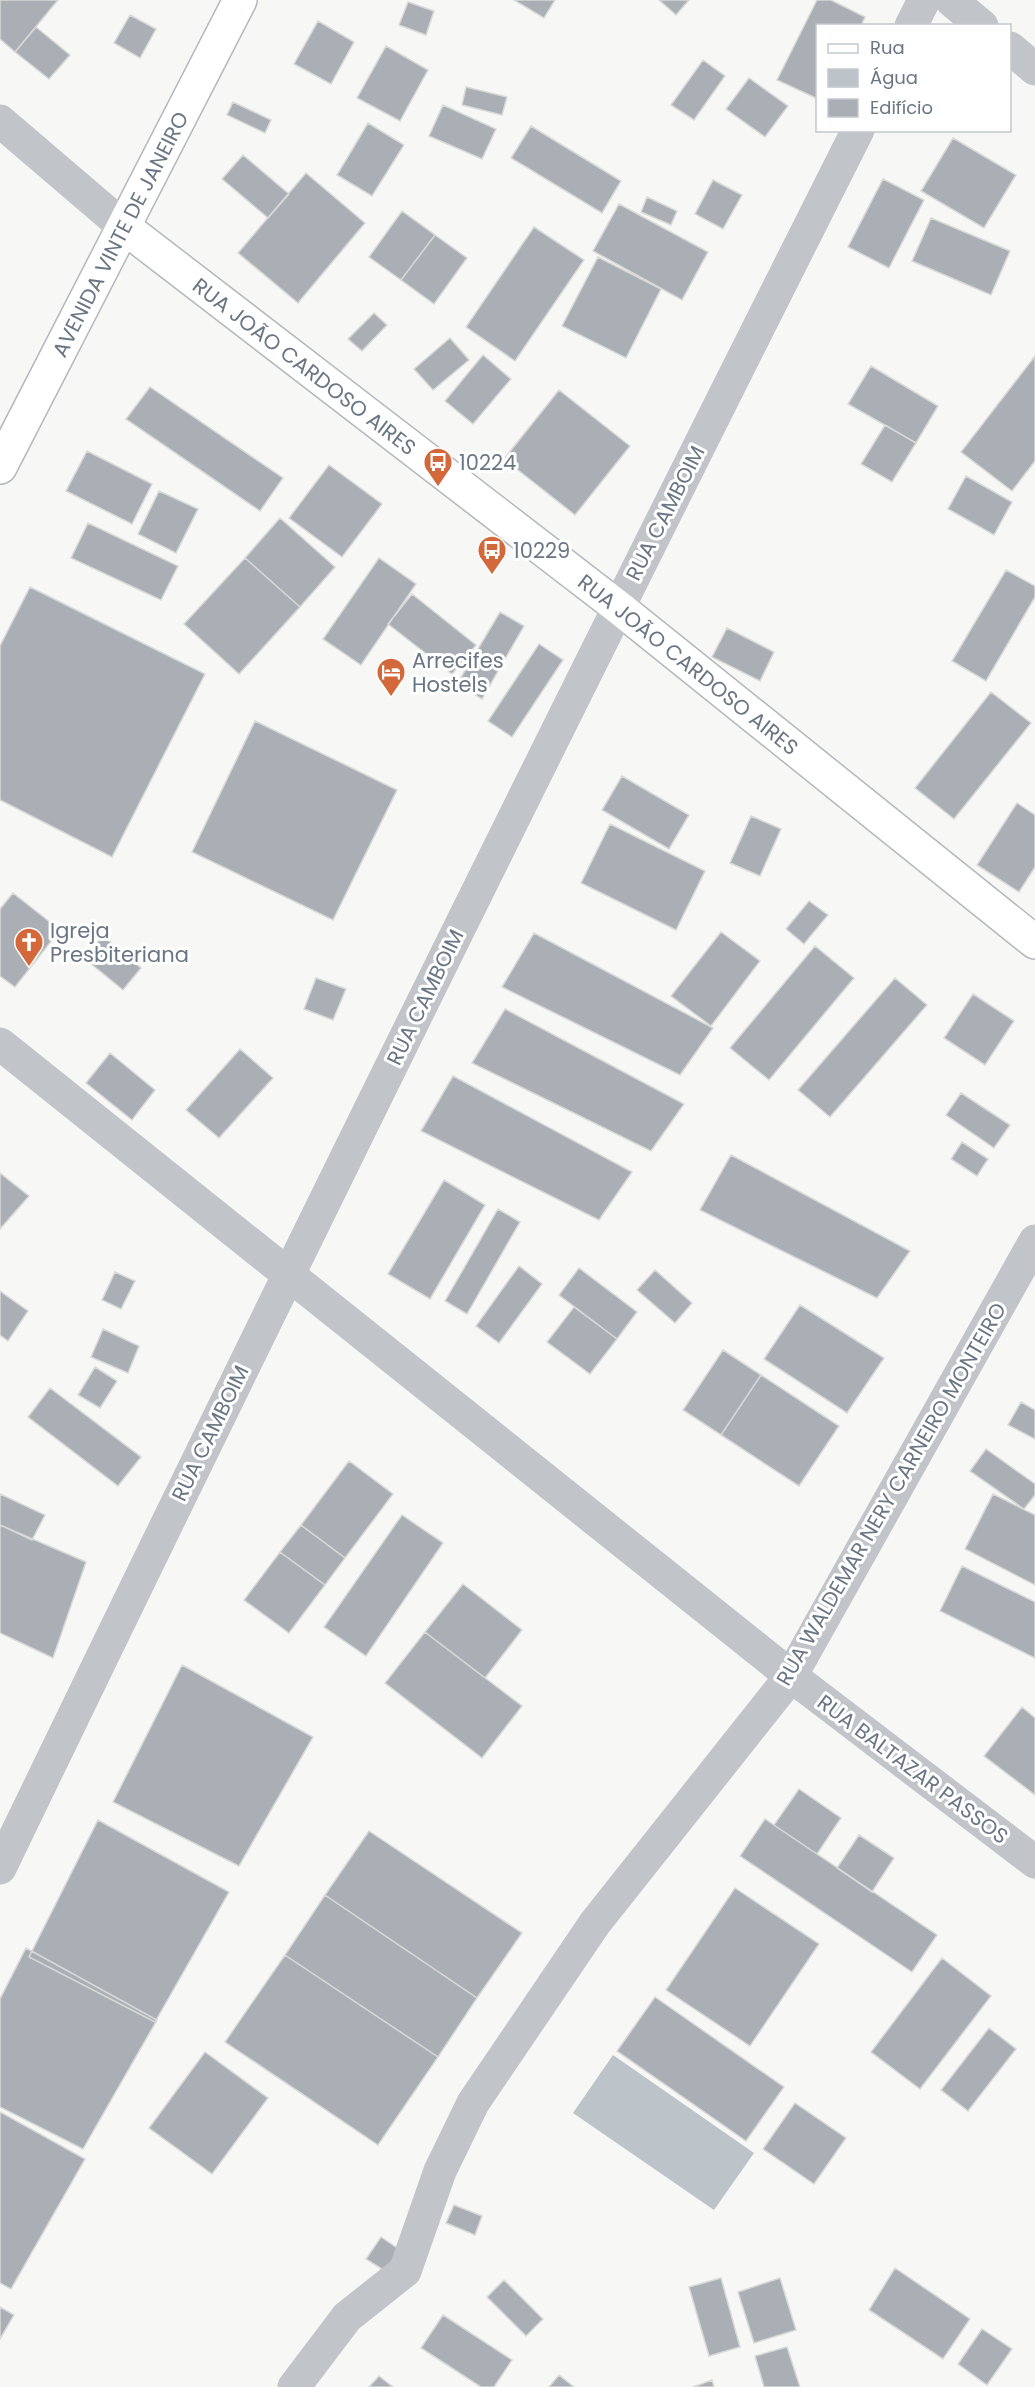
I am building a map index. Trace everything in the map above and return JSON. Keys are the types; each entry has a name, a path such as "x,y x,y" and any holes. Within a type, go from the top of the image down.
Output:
{"street":[{"name":"AVENIDA VINTE DE JANEIRO","path":"0,467 240,0"},
{"path":"912,24 924,0"},
{"path":"951,0 980,24"},
{"path":"1011,49 1035,69"},
{"name":"RUA JOÃO CARDOSO AIRES","path":"0,121 124,227 618,607 1035,942"},
{"name":"RUA CAMBOIM","path":"0,1868 287,1275 618,607 857,132"},
{"name":"RUA BALTAZAR PASSOS","path":"0,1044 790,1676 1035,1862"},
{"name":"RUA WALDEMAR NERY CARNEIRO MONTEIRO","path":"294,2387 347,2317 405,2271 440,2171 473,2103 595,1923 790,1676 1035,1241"}],"water":[{"path":"613,2055 754,2153 714,2210 573,2113"}],"building":[{"path":"0,0 58,0 15,52 0,39"},
{"path":"514,0 555,0 544,18"},
{"path":"659,0 689,0 676,15"},
{"path":"817,0 831,0 865,17 862,24 816,24 816,98 777,80"},
{"path":"408,2 434,11 426,35 399,25"},
{"path":"130,15 156,29 140,58 114,43"},
{"path":"318,21 354,42 331,84 294,64"},
{"path":"36,27 70,55 49,79 15,52"},
{"path":"386,46 428,70 400,121 357,98"},
{"path":"703,60 725,76 694,120 671,105"},
{"path":"749,78 788,106 765,137 726,109"},
{"path":"466,87 507,97 502,115 462,105"},
{"path":"233,102 271,120 265,133 227,115"},
{"path":"443,105 496,129 482,159 429,136"},
{"path":"368,123 404,145 372,196 337,175"},
{"path":"531,126 621,181 602,213 511,158"},
{"path":"953,138 1016,175 984,228 921,191"},
{"path":"243,155 289,194 268,218 222,179"},
{"path":"306,173 365,223 298,303 238,253"},
{"path":"883,179 924,200 889,268 848,247"},
{"path":"713,180 742,195 723,229 695,214"},
{"path":"647,197 677,211 671,225 641,212"},
{"path":"619,204 708,252 682,300 593,251"},
{"path":"402,211 435,235 401,280 369,257"},
{"path":"931,218 1010,251 991,295 912,261"},
{"path":"534,227 584,260 515,361 466,327"},
{"path":"435,235 467,258 434,304 401,280"},
{"path":"598,257 661,289 626,358 562,326"},
{"path":"374,313 387,325 362,351 348,339"},
{"path":"450,338 469,360 433,390 414,369"},
{"path":"483,355 511,379 473,424 445,401"},
{"path":"1035,356 1035,461 1012,491 961,452"},
{"path":"871,366 938,406 916,443 848,404"},
{"path":"150,387 283,478 260,511 126,419"},
{"path":"559,390 630,446 575,515 504,459"},
{"path":"885,425 916,443 892,482 861,464"},
{"path":"87,451 152,484 132,524 66,491"},
{"path":"329,465 382,504 342,557 289,518"},
{"path":"966,476 1012,502 994,535 948,509"},
{"path":"159,491 198,509 176,553 138,534"},
{"path":"280,518 335,567 300,607 245,558"},
{"path":"88,523 178,566 161,600 71,558"},
{"path":"245,558 300,607 239,674 184,624"},
{"path":"379,558 416,584 361,665 323,639"},
{"path":"1006,570 1035,586 1035,597 986,681 952,661"},
{"path":"30,587 205,674 112,857 0,800 0,646"},
{"path":"412,594 476,645 452,674 388,624"},
{"path":"500,612 524,626 482,699 457,684"},
{"path":"727,628 774,652 760,681 712,657"},
{"path":"539,644 563,660 512,737 488,721"},
{"path":"991,692 1031,723 954,819 915,788"},
{"path":"255,721 397,790 333,920 192,852"},
{"path":"622,776 689,815 669,849 602,810"},
{"path":"1017,803 1035,815 1035,867 1019,892 977,865"},
{"path":"751,816 781,829 760,876 730,863"},
{"path":"610,824 705,871 676,930 581,883"},
{"path":"13,893 60,930 15,987 0,976 0,909"},
{"path":"809,901 828,915 804,944 786,929"},
{"path":"721,932 760,961 711,1026 671,996"},
{"path":"534,933 713,1028 680,1075 502,987"},
{"path":"103,936 141,968 123,990 84,958"},
{"path":"815,946 854,978 769,1080 730,1048"},
{"path":"316,978 346,989 333,1020 304,1009"},
{"path":"895,978 927,1005 830,1117 798,1090"},
{"path":"973,994 1014,1021 985,1065 944,1038"},
{"path":"505,1009 684,1104 651,1151 472,1063"},
{"path":"240,1049 273,1078 219,1138 186,1110"},
{"path":"110,1053 155,1090 132,1120 86,1083"},
{"path":"453,1076 632,1172 599,1220 421,1131"},
{"path":"961,1093 1010,1125 994,1148 946,1115"},
{"path":"962,1142 988,1159 977,1176 951,1159"},
{"path":"731,1155 910,1251 877,1298 700,1210"},
{"path":"0,1173 29,1196 0,1229"},
{"path":"444,1180 485,1205 430,1299 388,1274"},
{"path":"498,1209 520,1222 467,1314 445,1301"},
{"path":"519,1266 542,1284 499,1343 476,1326"},
{"path":"579,1268 637,1312 617,1339 559,1295"},
{"path":"655,1270 692,1303 675,1323 637,1290"},
{"path":"115,1272 135,1281 121,1309 102,1300"},
{"path":"0,1291 28,1311 8,1341 0,1335"},
{"path":"800,1305 884,1358 847,1413 764,1359"},
{"path":"574,1307 617,1339 590,1374 547,1342"},
{"path":"103,1329 139,1346 128,1373 91,1357"},
{"path":"723,1350 761,1375 721,1435 683,1410"},
{"path":"95,1367 117,1381 100,1408 78,1395"},
{"path":"761,1375 839,1426 799,1486 721,1435"},
{"path":"50,1388 141,1457 118,1486 28,1417"},
{"path":"1021,1402 1035,1410 1035,1439 1008,1425"},
{"path":"986,1449 1035,1484 1035,1495 1024,1509 970,1471"},
{"path":"349,1461 393,1494 345,1558 301,1525"},
{"path":"0,1494 45,1515 32,1540 0,1525"},
{"path":"993,1494 1035,1515 1035,1585 965,1549"},
{"path":"402,1515 443,1543 366,1656 324,1627"},
{"path":"0,1525 86,1562 53,1658 0,1633"},
{"path":"301,1525 345,1558 325,1585 280,1552"},
{"path":"280,1552 325,1585 289,1633 244,1600"},
{"path":"962,1566 1035,1602 1035,1658 940,1611"},
{"path":"463,1584 522,1630 485,1678 425,1632"},
{"path":"425,1632 522,1706 482,1758 385,1683"},
{"path":"182,1665 313,1737 239,1866 113,1802"},
{"path":"1022,1707 1035,1718 1035,1795 984,1756"},
{"path":"799,1789 841,1818 817,1854 774,1825"},
{"path":"765,1819 937,1935 912,1972 740,1856"},
{"path":"98,1820 229,1892 155,2022 29,1957"},
{"path":"369,1831 522,1933 477,1998 325,1895"},
{"path":"859,1835 894,1858 872,1892 837,1868"},
{"path":"735,1888 819,1944 750,2046 666,1990"},
{"path":"325,1895 477,1998 438,2057 285,1955"},
{"path":"26,1948 157,2020 83,2149 0,2107 0,1999"},
{"path":"285,1955 438,2057 378,2145 225,2042"},
{"path":"942,1958 991,1996 920,2089 871,2052"},
{"path":"655,1997 784,2087 746,2141 617,2051"},
{"path":"989,2028 1016,2049 968,2111 941,2090"},
{"path":"205,2052 268,2098 212,2174 149,2128"},
{"path":"795,2103 846,2138 814,2184 763,2149"},
{"path":"0,2112 85,2159 11,2289 0,2283"},
{"path":"454,2205 482,2216 475,2235 446,2223"},
{"path":"381,2237 403,2252 388,2273 366,2259"},
{"path":"895,2268 970,2319 943,2359 869,2310"},
{"path":"721,2278 740,2347 709,2356 689,2287"},
{"path":"780,2278 796,2330 754,2343 738,2292"},
{"path":"504,2280 543,2319 526,2336 487,2297"},
{"path":"0,2307 14,2315 0,2339"},
{"path":"443,2315 512,2360 494,2387 481,2387 421,2348"},
{"path":"982,2329 1012,2349 987,2385 958,2364"},
{"path":"787,2347 800,2387 764,2387 755,2356"},
{"path":"559,2375 574,2387 549,2387"},
{"path":"379,2376 393,2387 369,2387"},
{"path":"712,2380 714,2387 693,2387"}],"place":[{"name":"10224","path":"438,488"},
{"name":"10229","path":"492,576"},
{"name":"Arrecifes Hostels","path":"391,698"},
{"name":"Igreja Presbiteriana","path":"29,968"}]}
